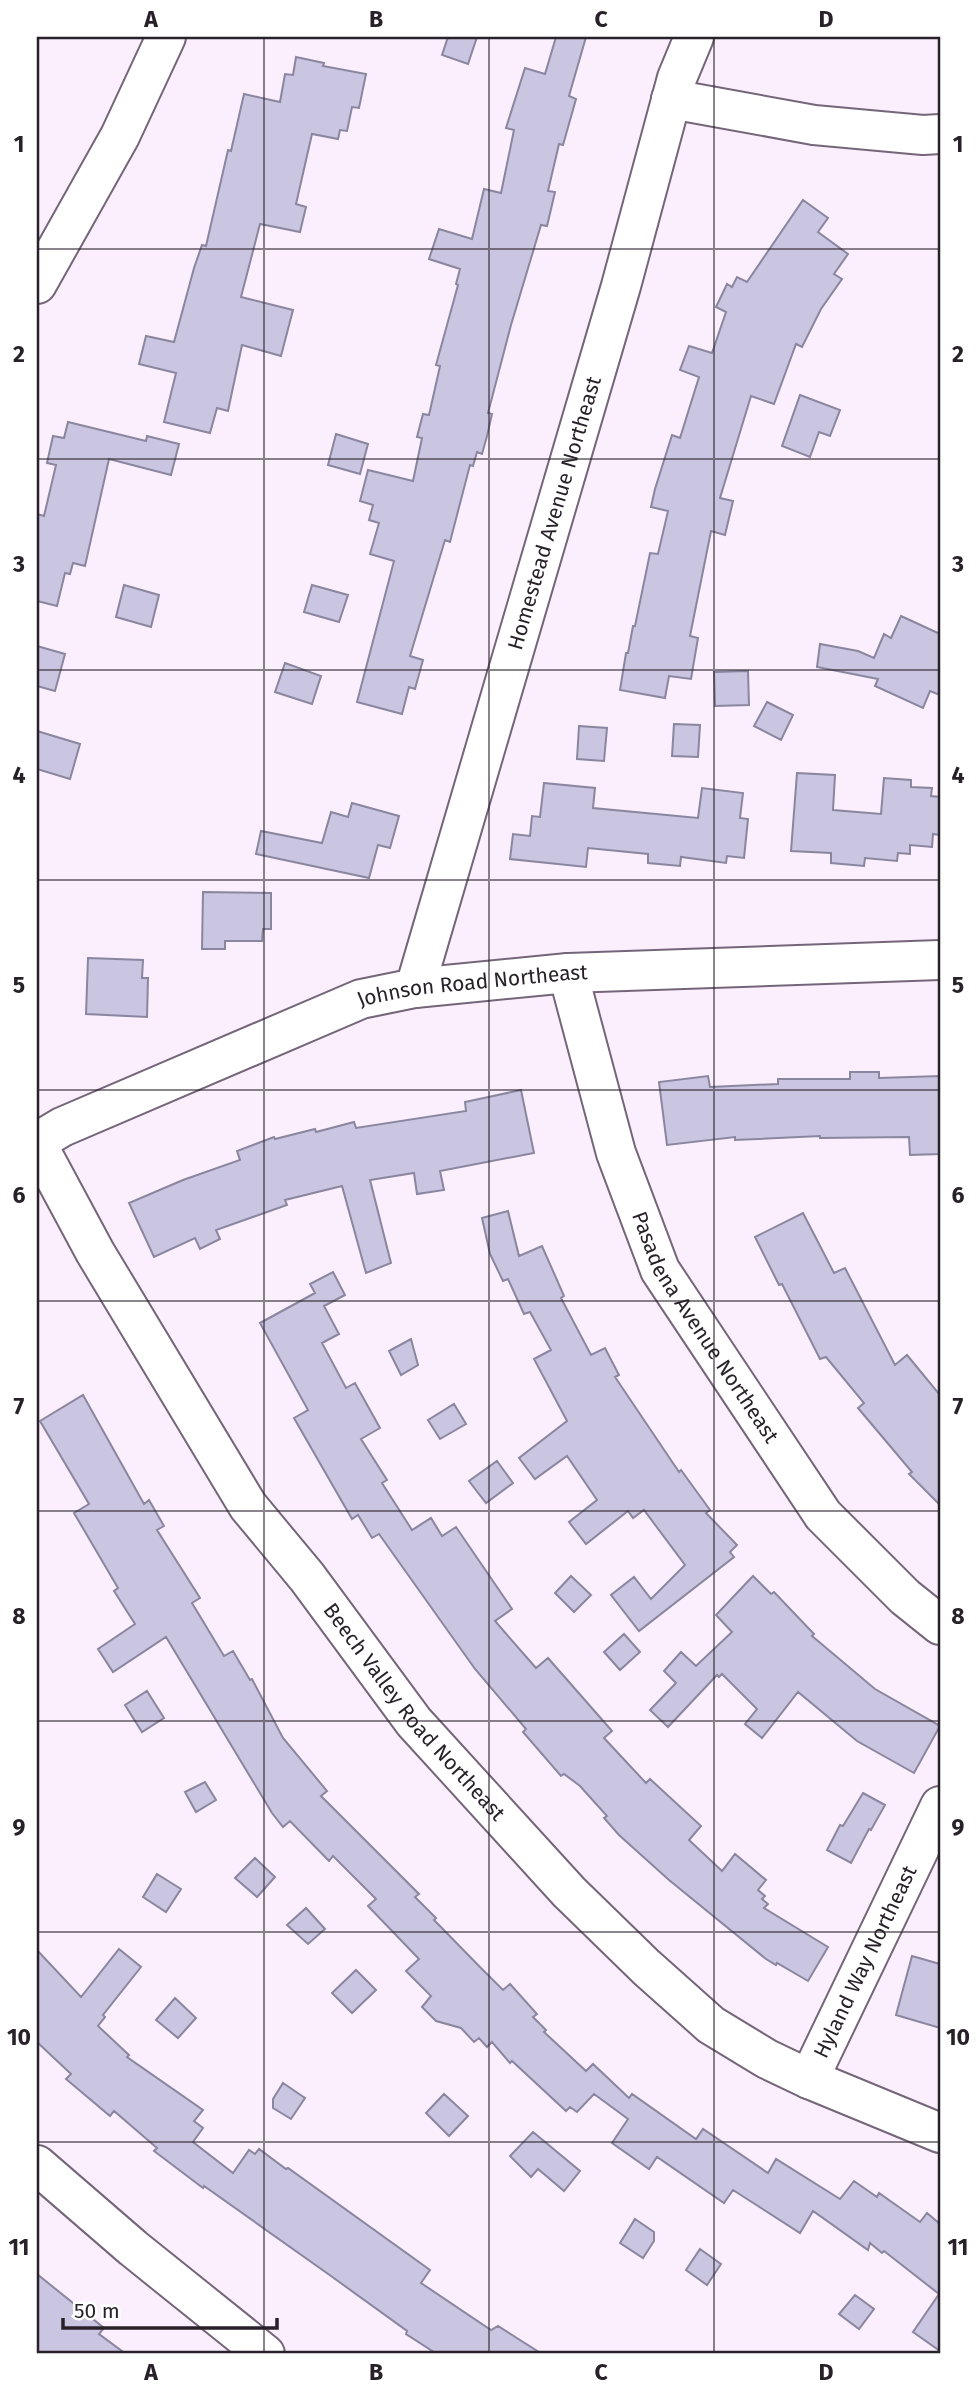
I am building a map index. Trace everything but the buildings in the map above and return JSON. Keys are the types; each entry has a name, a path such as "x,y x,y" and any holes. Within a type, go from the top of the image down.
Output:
{"street":[{"path":"37,284 120,136 166,37"},
{"name":"Homestead Avenue Northeast","path":"415,988 621,286 677,78 694,37"},
{"path":"671,99 814,125 923,135 940,134"},
{"name":"Johnson Road Northeast","path":"37,1143 62,1127 361,999 415,988 568,973 940,960"},
{"name":"Pasadena Avenue Northeast","path":"568,973 616,1153 660,1270 822,1515 905,1597 940,1625"},
{"name":"Beech Valley Road Northeast","path":"37,1143 95,1252 248,1506 307,1577 414,1722 569,1892 711,2025 767,2059 809,2079 940,2133"},
{"name":"Hyland Way Northeast","path":"809,2079 940,1806"},
{"path":"37,2165 133,2248 265,2354"}]}
